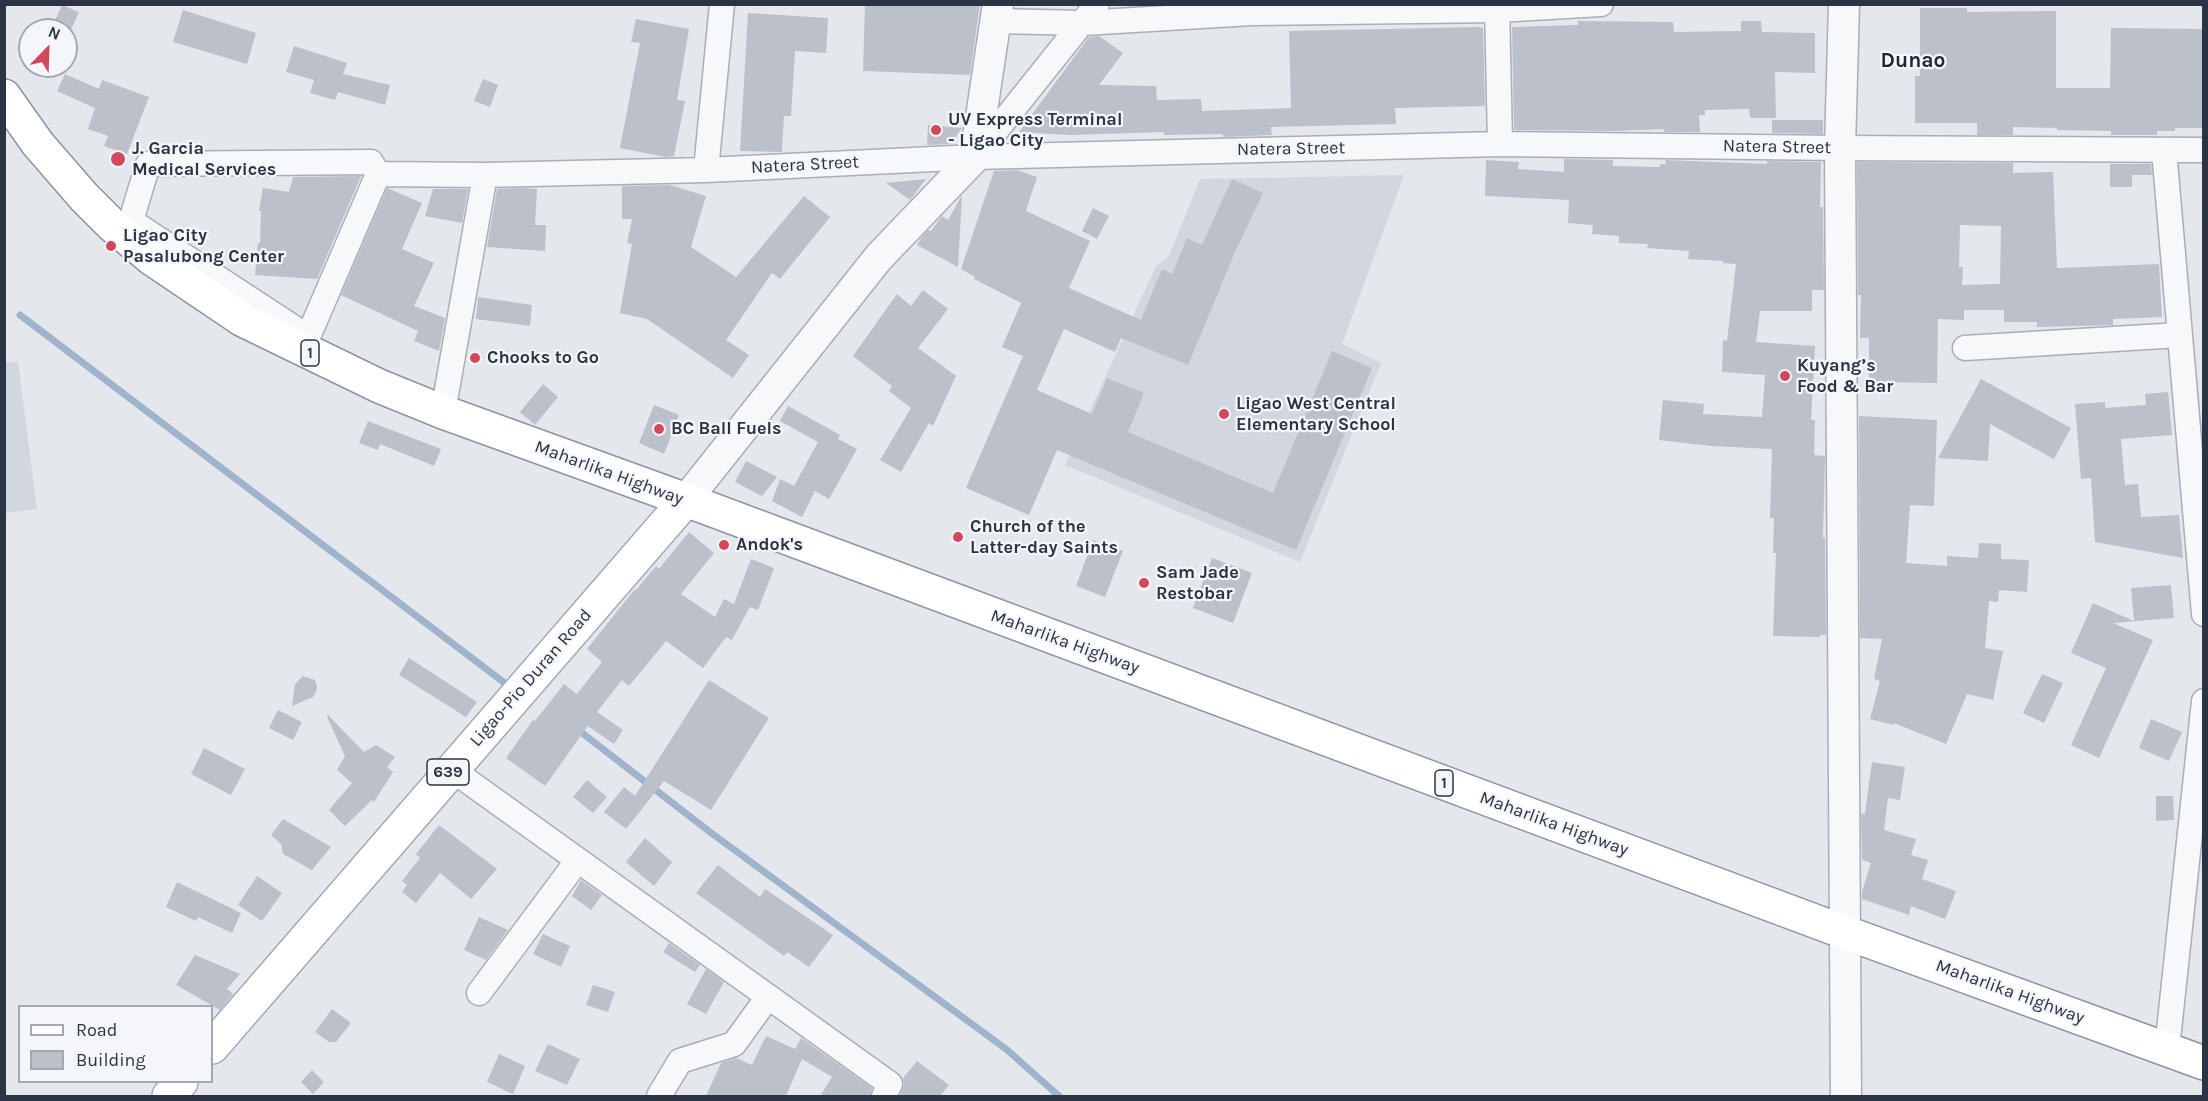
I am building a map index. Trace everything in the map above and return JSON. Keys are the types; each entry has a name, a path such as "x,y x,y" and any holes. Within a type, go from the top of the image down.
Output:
{"main road":[{"name":"Maharlika Highway","path":"4,96 38,144 84,197 113,226 151,258 243,320 379,386 443,412 686,500 1844,932 2204,1063"},
{"name":"Ligao-Pio Duran Road","path":"213,1046 686,500"},
{"path":"169,1096 181,1083"}],"street":[{"path":"706,170 722,4"},
{"path":"975,157 997,13 1090,14 1252,9 1601,4"},
{"path":"1844,4 1840,148 1846,1096"},
{"path":"1497,7 1500,144"},
{"path":"686,500 879,257 975,157 1090,14"},
{"name":"Natera Street","path":"378,174 485,175 706,170 975,157 1500,144 2204,150"},
{"path":"2164,150 2204,614"},
{"path":"371,162 378,174 308,337 131,221 148,164 371,162"},
{"path":"443,412 485,175"},
{"path":"1965,348 2180,334"},
{"path":"2168,1049 2204,701"},
{"path":"451,769 890,1084 884,1096"},
{"path":"479,993 578,860"},
{"path":"659,1096 680,1061 734,1044 768,997"}],"shaded area":[{"name":"Ligao West Central Elementary School","path":"1404,175 1342,344 1381,363 1300,562 1065,465 1156,266 1169,256 1200,179"},
{"path":"18,362 37,509 5,513 5,363"}],"building":[{"path":"865,4 980,4 970,75 863,71"},
{"path":"62,5 79,12 76,18 56,18"},
{"path":"1920,8 1967,8 1967,12 2056,11 2056,88 2110,88 2111,28 2204,29 2204,128 2175,128 2175,131 2157,131 2157,135 2111,135 2111,131 2013,127 2013,135 1977,135 1977,123 1915,123 1915,76 1920,76"},
{"path":"183,10 256,33 247,64 173,42"},
{"path":"748,13 828,18 826,53 795,51 791,116 784,116 782,152 740,151"},
{"path":"636,19 689,29 677,100 685,101 674,156 665,157 620,148 640,43 631,42"},
{"path":"1578,21 1673,22 1674,32 1741,31 1741,21 1761,21 1762,32 1815,33 1815,73 1775,72 1776,118 1750,118 1749,109 1705,110 1705,115 1699,115 1700,132 1664,132 1664,129 1514,130 1512,27 1578,25"},
{"path":"1483,28 1485,106 1395,108 1396,124 1271,127 1272,135 1223,137 1223,134 1164,135 1164,132 1070,135 1019,132 1089,37 1099,36 1123,53 1099,85 1156,86 1157,100 1201,99 1202,111 1291,108 1289,31"},
{"path":"294,46 347,63 343,74 390,85 385,105 338,92 335,100 310,93 314,80 286,72"},
{"path":"63,78 74,78 99,89 102,80 149,97 127,154 104,146 108,136 88,129 95,108 57,91"},
{"path":"483,79 498,85 490,107 474,101"},
{"path":"1772,120 1823,120 1823,134 1772,133"},
{"path":"928,125 962,128 951,144 927,145"},
{"path":"1564,159 1613,160 1613,166 1660,167 1660,164 1666,164 1665,160 1767,164 1767,161 1821,162 1820,207 1823,207 1824,290 1812,290 1812,311 1760,311 1756,342 1815,346 1811,420 1815,420 1814,455 1825,456 1823,538 1825,538 1826,635 1820,635 1820,637 1773,636 1776,553 1773,553 1774,518 1770,518 1772,449 1711,446 1659,440 1663,400 1704,404 1703,414 1762,417 1765,375 1722,372 1723,340 1727,341 1736,264 1688,259 1689,251 1647,248 1648,244 1619,243 1619,236 1592,234 1593,225 1568,223 1569,200 1485,196 1486,160 1519,162 1518,169 1564,172"},
{"path":"1857,162 2013,163 2013,173 2053,172 2057,268 2159,264 2162,317 2113,319 2113,325 2037,327 2037,322 2004,322 2004,310 1964,310 1964,320 1938,319 1937,383 1869,382 1869,338 1860,338 1861,295 1858,295","holes":["1960,225 2001,226 2000,284 1962,285 1963,267 1959,267"]},
{"path":"2110,164 2151,164 2152,175 2132,175 2132,187 2110,187"},
{"path":"1017,170 1037,177 1026,211 1090,241 1069,288 1141,320 1162,269 1172,274 1187,238 1202,245 1232,179 1263,193 1235,252 1188,365 1121,338 1115,352 1064,329 1037,390 1092,414 1107,378 1144,393 1128,432 1273,493 1332,351 1372,368 1296,550 1057,450 1029,515 966,488 1023,356 1002,347 1021,303 974,279 975,277 961,269 994,171"},
{"path":"361,176 317,279 255,275 258,243 260,243 261,211 259,211 263,188 289,192 293,177"},
{"path":"926,179 910,200 886,183"},
{"path":"670,185 706,196 691,247 736,277 804,196 830,217 780,279 772,273 726,340 749,355 733,378 647,319 620,313 632,244 627,243 632,219 622,219 622,186"},
{"path":"387,188 422,203 402,249 434,263 414,306 445,318 439,351 414,341 418,331 341,295"},
{"path":"433,189 468,189 462,223 425,216"},
{"path":"497,189 537,189 535,225 546,225 545,251 487,247"},
{"path":"962,195 958,267 917,245 942,216 948,220"},
{"path":"1093,208 1109,216 1097,239 1082,231"},
{"path":"923,290 948,309 918,348 956,376 933,426 929,423 901,472 880,460 911,408 889,391 892,386 853,356 897,294 911,306"},
{"path":"478,297 532,305 530,326 476,319"},
{"path":"1981,379 2071,428 2054,459 1990,424 1988,461 1938,458"},
{"path":"543,384 558,397 535,425 520,412"},
{"path":"2168,392 2172,435 2121,439 2125,485 2138,484 2141,517 2179,515 2183,558 2095,542 2091,478 2081,479 2075,404 2105,402 2105,408 2146,405 2145,394"},
{"path":"654,405 679,415 664,454 639,443"},
{"path":"788,406 840,435 838,439 857,449 829,499 815,491 802,517 772,501 780,479 794,486 818,442 780,421"},
{"path":"1859,416 1937,420 1934,506 1910,505 1906,563 1947,566 1947,556 1978,558 1979,543 2001,544 2001,559 2029,560 2027,592 1999,590 1998,602 1989,601 1985,648 2003,651 1993,700 1967,694 1946,744 1894,723 1894,725 1870,719 1880,681 1874,679 1882,639 1860,638"},
{"path":"368,421 441,449 434,466 380,444 378,450 359,443"},
{"path":"746,461 777,477 762,496 735,482"},
{"path":"689,532 714,553 681,594 715,617 724,599 734,604 751,559 774,568 758,610 750,607 732,640 726,637 703,668 666,641 629,686 622,680 597,712 623,730 614,744 588,726 545,786 506,758 533,720 535,721 564,684 577,694 602,662 587,649 635,589 656,566 659,569"},
{"path":"1093,540 1123,551 1105,597 1076,586"},
{"path":"1212,558 1252,573 1233,623 1193,608"},
{"path":"2171,585 2174,618 2113,623 2153,640 2099,758 2071,745 2106,668 2071,653 2093,603 2134,621 2131,588"},
{"path":"409,658 477,702 466,717 399,675"},
{"path":"2042,674 2063,683 2044,723 2023,713"},
{"path":"303,676 315,680 316,692 313,697 292,706 295,684"},
{"path":"709,680 769,718 711,810 664,781 626,829 604,812 624,787 635,796"},
{"path":"278,710 302,722 293,740 269,728"},
{"path":"328,715 364,752 376,745 395,757 387,767 393,772 374,802 372,800 345,826 329,810 352,783 337,770 345,756"},
{"path":"2151,719 2182,732 2169,761 2139,748"},
{"path":"204,748 245,769 231,795 191,774"},
{"path":"1872,762 1905,767 1900,800 1888,798 1884,830 1916,839 1911,855 1928,860 1922,879 1956,891 1945,919 1911,906 1909,915 1862,899 1871,863 1862,860 1861,813 1865,814"},
{"path":"587,780 607,797 593,813 573,797"},
{"path":"2156,796 2173,796 2174,820 2156,821"},
{"path":"283,819 331,847 312,870 283,854 281,844 271,835"},
{"path":"439,825 497,869 471,899 440,873 416,903 402,892 407,885 402,881 420,858 416,854"},
{"path":"645,838 672,862 654,886 626,862"},
{"path":"718,865 760,897 765,889 833,935 809,967 787,952 784,956 696,893"},
{"path":"257,876 282,893 262,921 238,905"},
{"path":"581,880 602,895 591,910 572,896"},
{"path":"177,882 241,913 232,933 198,917 196,921 166,907"},
{"path":"479,917 508,930 486,960 464,950"},
{"path":"543,934 570,946 561,967 533,954"},
{"path":"669,943 700,965 695,972 663,952"},
{"path":"195,955 240,974 227,989 233,994 220,1010 176,985"},
{"path":"706,969 724,982 706,1014 687,1004"},
{"path":"593,985 615,992 608,1012 586,1005"},
{"path":"332,1009 351,1023 336,1042 329,1042 315,1032"},
{"path":"766,1036 795,1049 801,1038 872,1088 870,1096 820,1096 832,1077 802,1059 786,1096 706,1096 721,1063 736,1058 752,1065"},
{"path":"548,1044 580,1059 567,1085 535,1071"},
{"path":"499,1054 525,1066 513,1094 487,1082"},
{"path":"917,1061 949,1085 940,1096 900,1096 904,1084 903,1078"},
{"path":"312,1070 324,1082 313,1094 301,1082"}],"waterway":[{"path":"20,315 506,684"},
{"path":"577,729 710,832 1006,1049 1059,1096"}],"place":[{"name":"UV Express Terminal - Ligao City","path":"936,130"},
{"name":"J. Garcia Medical Services","path":"118,159"},
{"name":"Ligao City Pasalubong Center","path":"111,246"},
{"name":"Chooks to Go","path":"475,358"},
{"name":"Kuyang’s Food & Bar","path":"1785,376"},
{"name":"Ligao West Central Elementary School","path":"1224,414"},
{"name":"BC Ball Fuels","path":"659,429"},
{"name":"Church of the Latter-day Saints","path":"958,537"},
{"name":"Andok's","path":"724,545"},
{"name":"Sam Jade Restobar","path":"1144,583"}],"district":[{"name":"Dunao","path":"1913,61"}]}
